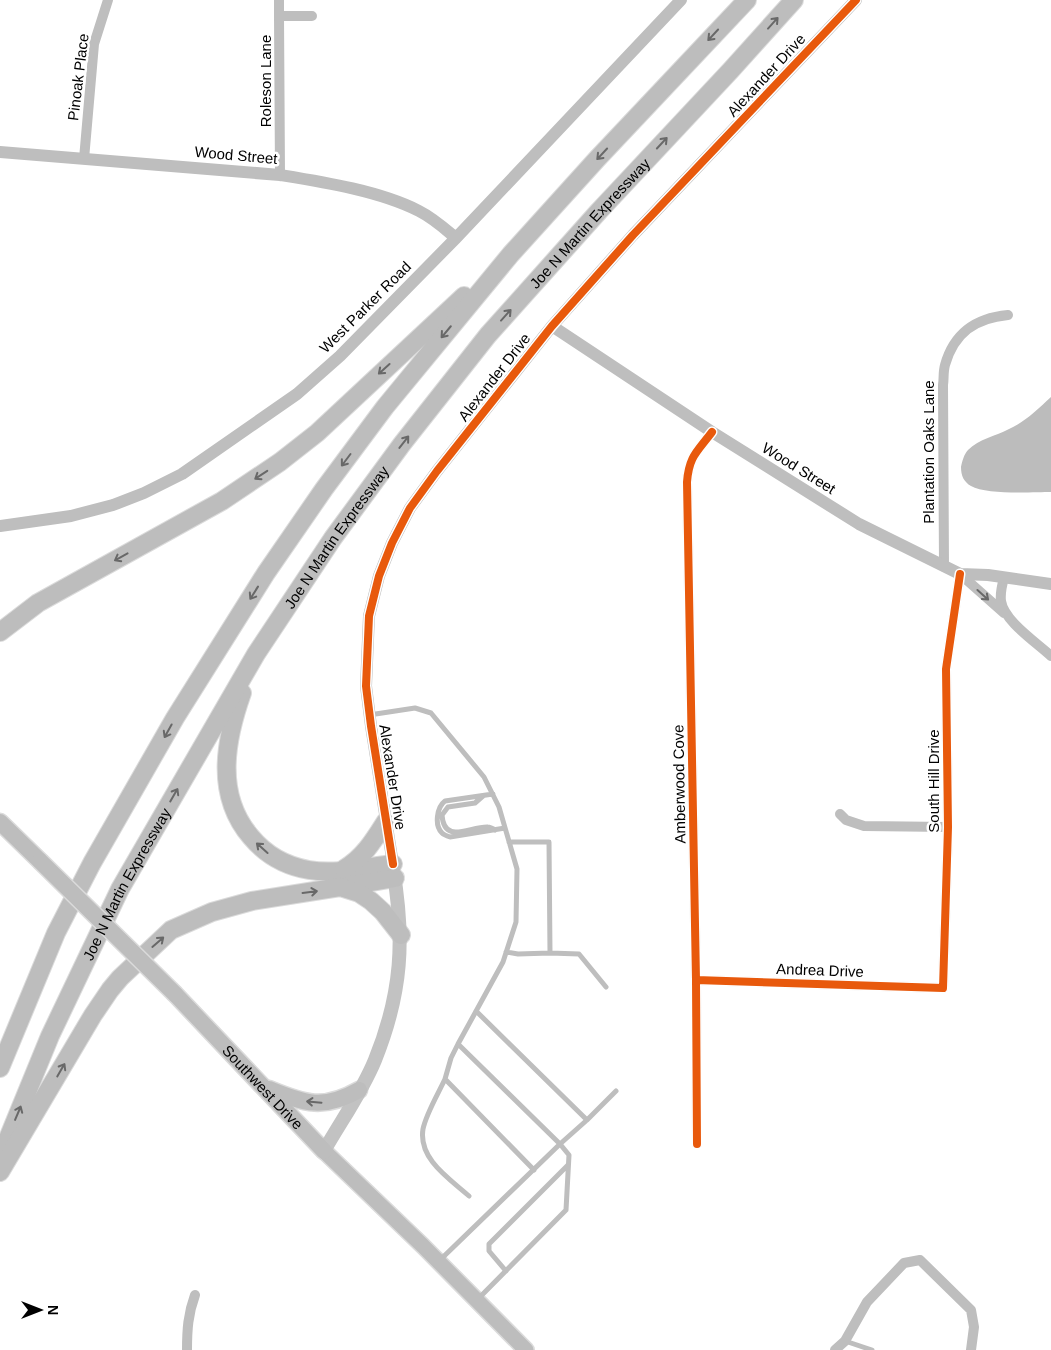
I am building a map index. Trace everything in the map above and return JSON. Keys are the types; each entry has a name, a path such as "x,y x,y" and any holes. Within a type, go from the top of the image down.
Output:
{"highway":[{"path":"0,1068 56,933 92,863 180,710 266,573 324,489 385,407 511,254 590,166 747,0"},
{"name":"Joe N Martin Expressway","path":"0,1158 50,1036 120,889 256,654 333,538 402,444 488,335 599,211 794,0"},
{"path":"0,632 38,603 222,501 280,462 317,433 511,254"},
{"path":"256,654 234,714 227,746 226,778 231,803 239,821 246,832 269,855 294,867 331,871 394,871"},
{"path":"343,870 368,850 386,821"},
{"name":"Southwest Drive","path":"0,822 175,994 324,1151"},
{"path":"0,1172 93,1015 110,990 120,978 171,930 212,912 252,902 340,887 394,871"},
{"path":"340,887 359,893 371,900 401,935"},
{"path":"263,1086 298,1100 317,1103 343,1099 359,1090"}],"main road":[{"name":"Alexander Drive","path":"324,1151 374,1062 396,989 401,935 394,871"},
{"name":"Southwest Drive","path":"324,1151 438,1261 524,1349"}],"street":[{"name":"Pinoak Place","path":"84,159 94,44 108,0"},
{"name":"Roleson Lane","path":"279,0 280,175"},
{"name":"West Parker Road","path":"0,526 71,516 114,506 144,494 182,474 297,394 340,356 456,238 681,0"},
{"name":"Alexander Drive","path":"394,871 366,686 369,616 380,576 392,543 410,508 552,326 633,235 856,0"},
{"name":"Roleson Lane","path":"279,16 312,16"},
{"name":"Wood Street","path":"0,152 280,175 354,189 396,202 418,210 456,238"},
{"name":"Plantation Oaks Lane","path":"944,567 942,385 945,366 952,347 965,332 984,319 992,316 1008,315"},
{"name":"Wood Street","path":"552,326 712,432 859,524 960,574 988,575 1051,584"},
{"name":"Amberwood Cove","path":"697,1144 688,467 694,454 712,432"},
{"path":"960,574 1051,656"},
{"name":"South Hill Drive","path":"942,988 948,827 946,669 960,574"},
{"path":"1004,578 1001,602 1006,615"},
{"path":"840,814 846,820 864,826 948,827"},
{"name":"Andrea Drive","path":"696,980 942,988"},
{"path":"835,1350 845,1341 867,1302 904,1263 920,1260 971,1310 974,1327 971,1350"},
{"path":"187,1350 187,1323 195,1295"}],"lane":[{"path":"369,715 415,708 431,713 484,777 499,807 517,869 516,922 503,962 451,1058 445,1079 423,1130 424,1148 431,1160 469,1196"},
{"path":"493,794 445,801 437,812 439,828 442,833 450,837 505,828"},
{"path":"509,842 549,842 550,953"},
{"path":"506,952 518,954 579,954 606,987"},
{"path":"476,1011 588,1120"},
{"path":"458,1044 569,1155 566,1210 477,1300"},
{"path":"445,1079 534,1170"},
{"path":"438,1261 560,1144 588,1120 616,1091"},
{"path":"506,1271 488,1251 489,1244 568,1165"},
{"path":"845,1341 872,1350"}],"shaded area":[{"path":"1051,397 1051,492 987,491 966,483 962,476 961,467 968,450 982,440 1020,423"}],"cycle path":[{"path":"393,864 366,686 369,616 379,576 392,543 410,508 552,326 633,235 856,0"},
{"path":"697,1144 687,482 692,460 712,432"},
{"path":"696,980 943,988 948,827 946,669 960,574"}]}
